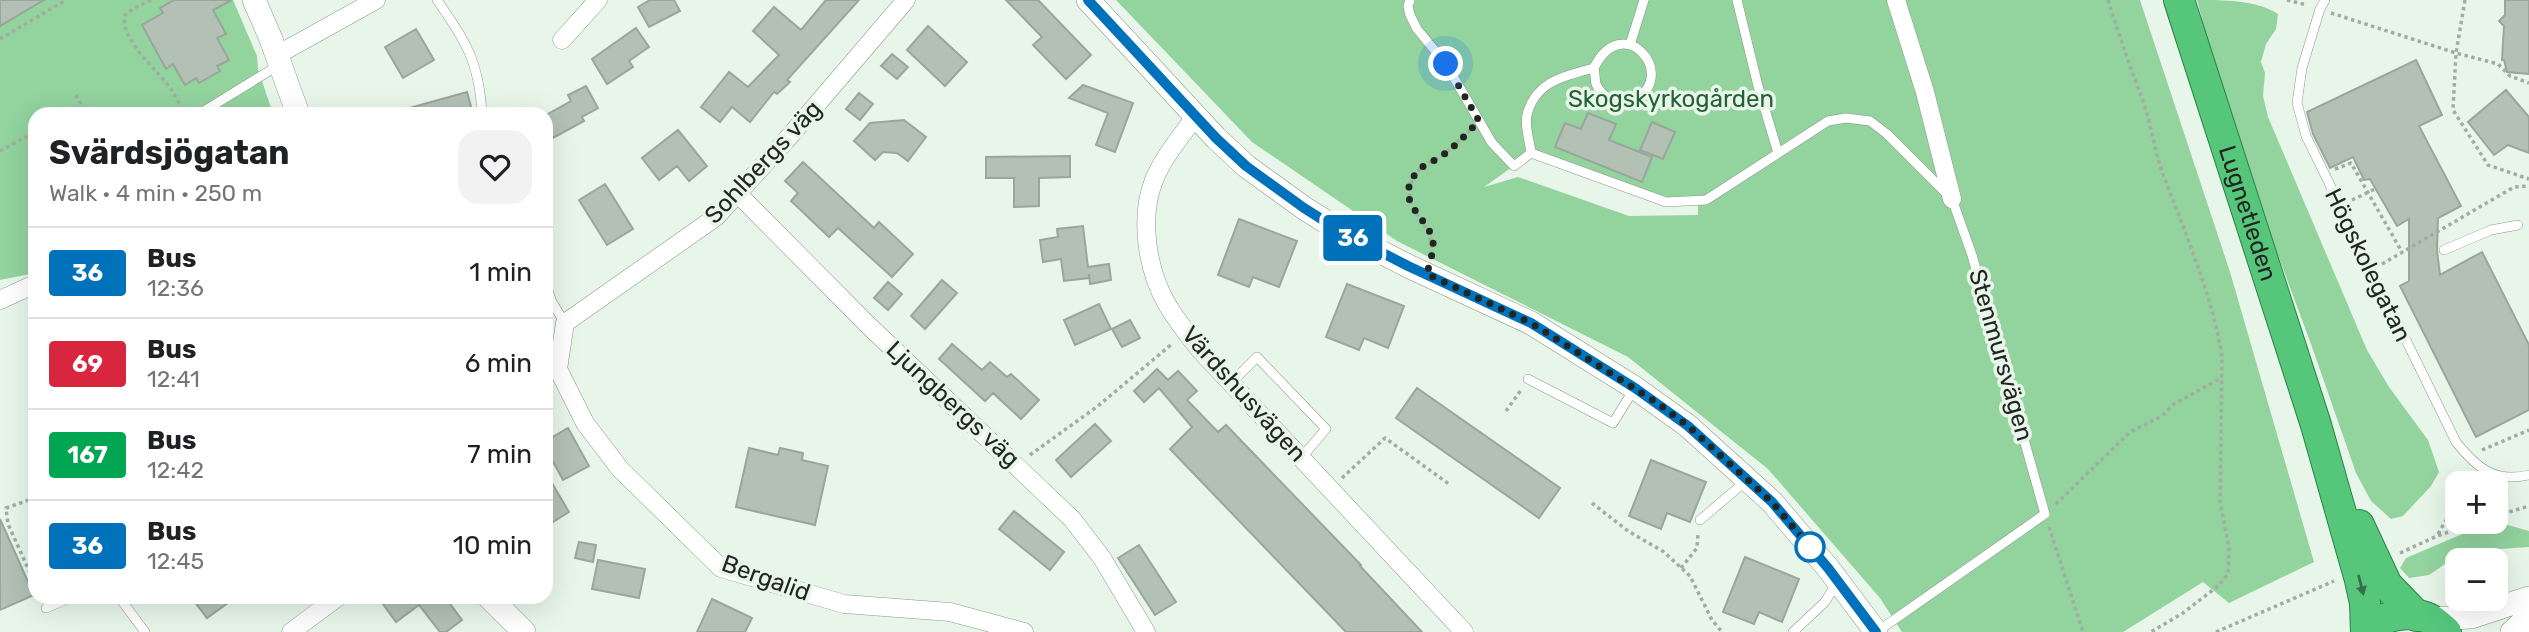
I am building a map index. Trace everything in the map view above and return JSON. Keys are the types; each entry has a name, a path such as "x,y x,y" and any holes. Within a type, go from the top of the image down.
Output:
{"highway":[{"name":"Lugnetleden","path":"2179,0 2316,425 2360,580 2367,632"},
{"name":"Lugnetleden","path":"2316,425 2387,585 2431,622"},
{"path":"2367,632 2388,617 2409,614 2431,622"}],"street":[{"path":"254,0 296,107"},
{"path":"562,40 598,0"},
{"name":"Sohlbergs väg","path":"565,323 705,226 738,194 906,0"},
{"path":"1088,0 1246,166 1304,208 1342,232 1531,323 1635,388 1688,426 1772,502 1838,581 1876,632"},
{"name":"Stenmursvägen","path":"1896,0 1925,92 1952,199"},
{"path":"279,60 367,2"},
{"name":"Värdshusvägen","path":"1196,116 1156,177 1146,222 1157,282 1167,304 1186,332 1231,383 1464,632"},
{"name":"Ljungbergs väg","path":"738,194 869,326 1072,519 1102,558 1146,632"},
{"path":"0,300 28,287"},
{"name":"Bergalid","path":"565,323 558,369 585,423 620,469 721,568 844,604 950,612 1024,632"},
{"path":"2431,622 2471,617 2529,598"},
{"path":"291,632 329,604"},
{"path":"496,604 524,632"},
{"path":"2512,632 2529,616"}],"lane":[{"path":"437,0 472,54 479,79 481,107"},
{"path":"1410,0 1410,15 1417,29 1446,64 1492,143 1514,166 1531,153"},
{"path":"1630,45 1644,0"},
{"path":"1737,0 1778,153"},
{"name":"Högskolegatan","path":"2322,4 2302,68 2297,103 2305,136 2456,442 2473,464"},
{"path":"1614,45 1630,45 1646,55 1652,73 1646,91 1630,102 1611,100 1597,87 1594,68 1601,54 1614,45"},
{"path":"210,107 279,60"},
{"path":"1531,153 1526,116 1540,88 1559,77 1594,68"},
{"path":"1531,153 1666,202 1706,200 1828,121 1846,118 1870,121 1887,134 1952,199"},
{"name":"Stenmursvägen","path":"1952,199 1972,255 2045,514"},
{"path":"2444,250 2491,230 2518,225"},
{"path":"553,304 565,323"},
{"path":"1231,383 1257,357 1326,429 1301,458"},
{"path":"1528,379 1613,423 1635,388"},
{"path":"2473,464 2505,477 2529,475"},
{"path":"1700,520 1747,480"},
{"path":"1876,632 2045,514"},
{"path":"1793,632 1825,602 1838,581"},
{"path":"46,608 55,604"},
{"path":"124,604 145,632"}],"path":[{"path":"0,39 66,0"},
{"path":"151,0 125,15 125,29 141,54 173,92 181,107"},
{"path":"2108,0 2146,109 2158,158 2203,281 2222,357 2220,502 2229,547 2228,574 2218,586 2183,613 2151,632"},
{"path":"2287,0 2322,4 2456,53 2498,64 2510,76 2529,83"},
{"path":"2465,0 2456,53 2453,110 2488,164 2529,179"},
{"path":"76,95 83,107"},
{"path":"1427,274 1433,243 1427,228 1413,210 1408,193 1415,174 1428,162 1443,155 1479,121"},
{"path":"0,151 28,136"},
{"path":"2324,174 2351,163 2402,252"},
{"path":"2371,270 2514,187 2529,186"},
{"path":"2340,207 2375,189"},
{"path":"1017,465 1098,406 1186,332"},
{"path":"2083,632 2045,514 2130,432 2162,416 2174,404 2221,378"},
{"path":"1506,411 1528,379"},
{"path":"2473,464 2483,449 2529,430"},
{"path":"1331,489 1385,438 1449,484"},
{"path":"28,500 6,508 8,524 28,568"},
{"path":"1592,503 1628,531 1664,552 1690,576 1712,620 1722,632"},
{"path":"2508,512 2529,506"},
{"path":"1681,568 1697,548 1700,520"},
{"path":"2437,536 2445,522"},
{"path":"2392,557 2445,533"},
{"path":"2216,632 2336,580"}],"green space":[{"path":"44,0 233,0 257,56 258,69 271,107 28,107 28,274 0,280 0,26"},
{"name":"Skogskyrkogården","path":"1116,0 2140,0 2230,272 2314,562 2229,603 2203,582 2123,632 1902,632 1880,598 1768,469 1628,357 1397,241 1252,142","holes":["1532,153 1666,202 1698,197 1698,215 1629,216 1518,177 1484,187"]},
{"path":"2197,0 2250,3 2278,14 2276,29 2266,44 2261,62 2265,73 2263,96 2268,117 2367,350 2389,387 2428,440 2439,472 2431,486 2403,516 2391,519 2371,501 2356,473 2256,196"},
{"path":"2508,525 2529,531 2529,547 2445,548 2445,564 2429,575 2409,578 2400,568 2406,558 2462,534 2508,534"}],"building":[{"path":"0,0 44,0 0,26"},
{"path":"174,0 232,0 213,10 226,34 217,38 229,60 217,66 220,71 199,83 196,78 185,85 173,64 166,69 142,25 163,13 160,8"},
{"path":"650,0 674,0 680,11 649,27 638,7"},
{"path":"826,0 859,0 787,80 790,82 777,94 774,92 750,122 732,107 720,122 701,107 729,72 748,87 779,55 753,31 774,7 801,30"},
{"path":"1006,0 1038,0 1091,55 1066,79 1033,45 1042,37"},
{"path":"2505,0 2529,0 2529,74 2507,72 2502,60 2504,26 2499,21 2505,15"},
{"path":"928,26 967,62 945,86 907,50"},
{"path":"636,28 649,47 629,61 633,67 607,84 592,59"},
{"path":"416,29 434,60 403,78 385,47"},
{"path":"892,54 908,67 897,79 881,66"},
{"path":"2416,60 2442,115 2419,126 2461,206 2438,218 2437,250 2440,275 2482,252 2529,345 2529,410 2476,437 2400,286 2409,281 2409,219 2397,226 2370,179 2364,180 2353,157 2330,168 2313,134 2307,112"},
{"path":"1083,85 1133,103 1115,152 1096,145 1108,113 1069,98"},
{"path":"586,86 598,108 582,117 584,121 553,138 553,111 571,101 568,95"},
{"path":"2506,90 2529,117 2529,153 2508,145 2494,155 2468,122"},
{"path":"467,92 471,107 413,107"},
{"path":"859,93 873,104 860,120 846,109"},
{"path":"1588,113 1616,124 1609,140 1652,157 1642,182 1555,147 1565,123 1581,129"},
{"path":"904,120 926,137 908,161 897,153 883,152 875,160 854,141 870,123"},
{"path":"1652,122 1675,132 1663,159 1640,150"},
{"path":"678,130 707,166 689,181 677,166 659,180 642,158"},
{"path":"1070,156 1070,177 1039,178 1039,206 1014,207 1014,178 986,178 986,157"},
{"path":"803,162 874,228 879,222 913,254 892,277 838,228 829,237 791,201 798,193 785,181"},
{"path":"605,184 633,229 607,245 579,200"},
{"path":"1239,219 1297,241 1279,287 1253,277 1249,287 1218,275"},
{"path":"1083,226 1088,267 1109,264 1111,280 1090,284 1089,274 1089,278 1064,281 1061,259 1043,262 1040,240 1058,237 1057,229"},
{"path":"942,280 957,293 925,329 911,316"},
{"path":"888,282 902,294 888,310 874,298"},
{"path":"1347,284 1404,306 1388,348 1364,338 1359,350 1326,337"},
{"path":"1099,304 1111,329 1075,345 1064,320"},
{"path":"1130,320 1140,338 1122,347 1112,329"},
{"path":"952,344 982,370 990,362 1007,377 1011,374 1039,400 1021,419 993,393 985,401 939,359"},
{"path":"1157,369 1168,380 1178,371 1197,391 1187,400 1218,432 1226,425 1422,632 1346,632 1170,449 1192,427 1159,388 1144,402 1134,391"},
{"path":"1417,388 1560,488 1539,518 1396,418"},
{"path":"1095,424 1111,441 1071,477 1056,460"},
{"path":"568,428 589,466 563,480 553,462 553,437"},
{"path":"749,448 778,455 780,448 803,453 802,460 828,466 815,525 736,507"},
{"path":"1651,460 1706,482 1690,522 1667,513 1661,529 1629,516"},
{"path":"553,485 569,512 553,522"},
{"path":"1014,511 1064,552 1050,570 999,529"},
{"path":"0,519 28,582 28,598 0,610"},
{"path":"579,542 596,545 593,562 575,558"},
{"path":"1139,545 1176,602 1155,615 1118,558"},
{"path":"1745,557 1799,579 1782,622 1759,612 1754,624 1723,612"},
{"path":"598,560 645,569 639,598 592,589"},
{"path":"712,599 752,618 745,632 697,632"},
{"path":"196,604 226,604 207,618"},
{"path":"383,604 450,604 462,620 446,632 440,632 419,605 396,622"}],"bus line":[{"name":"36","path":"1088,0 1216,138 1246,166 1304,208 1342,232 1408,266 1531,323 1635,388 1688,426 1772,502 1828,568 1876,632"}],"route":[{"path":"1446,64 1479,121 1443,155 1428,162 1415,174 1408,193 1413,210 1427,228 1433,243 1427,274 1531,323 1656,402 1688,426 1772,502 1810,547"}]}
